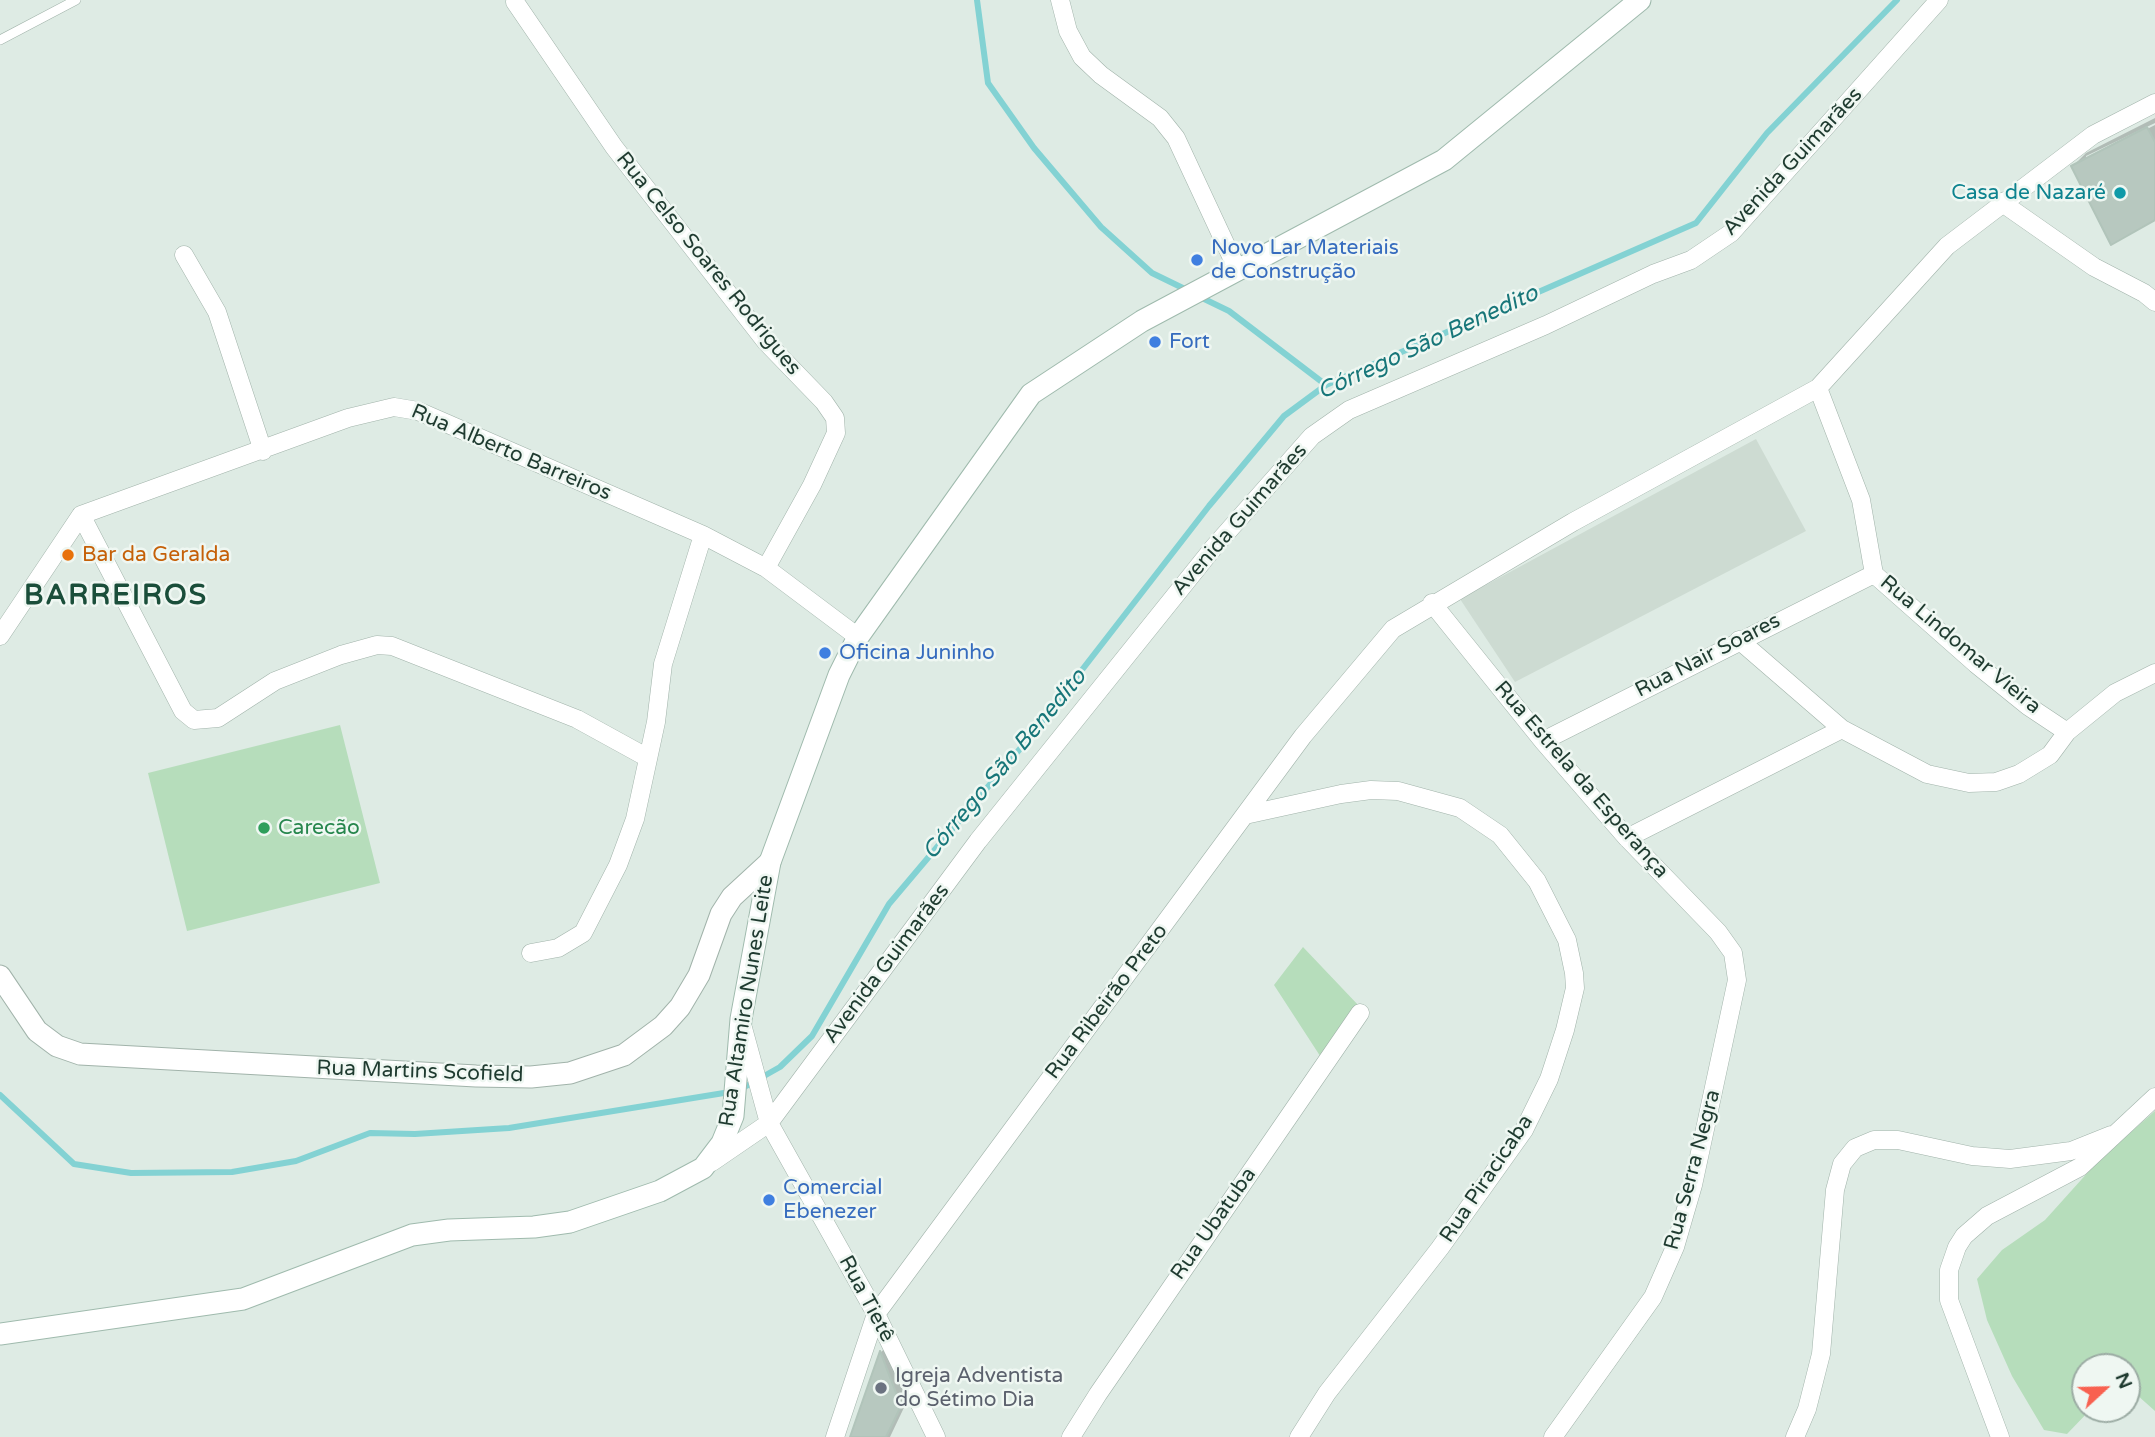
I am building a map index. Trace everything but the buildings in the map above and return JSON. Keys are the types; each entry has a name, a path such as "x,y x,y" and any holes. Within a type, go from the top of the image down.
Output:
{"main road":[{"name":"Rua Altamiro Nunes Leite","path":"0,1334 243,1298 412,1235 570,1222 660,1191 703,1168 729,1129 741,1019 770,862 839,675 858,637 1031,394 1086,355 1182,298 1238,271 1444,160 1553,68 1640,0"},
{"name":"Rua Martins Scofield","path":"0,976 37,1031 57,1046 80,1054 476,1076 531,1077 570,1073 624,1055 663,1026 680,1007 699,975 721,914 732,897 770,862"}],"street":[{"path":"1060,0 1068,31 1082,57 1101,75 1160,118 1177,138 1238,271"},
{"name":"Avenida Guimarães","path":"768,1118 978,841 1214,547 1312,436 1349,410 1546,325 1653,274 1691,260 1731,233 1939,0"},
{"name":"Rua Celso Soares Rodrigues","path":"515,2 614,148 766,342 824,402 835,418 836,433 812,485 766,568"},
{"name":"Rua Ribeirão Preto","path":"835,1437 876,1314 1244,816 1340,689 1393,628 1573,522 1818,388 1947,246 2001,202 2093,135 2155,103"},
{"path":"2001,202 2094,267 2151,294"},
{"path":"184,256 217,312 264,451"},
{"name":"Rua Lindomar Vieira","path":"1818,388 1860,500 1874,574 1976,664 2028,706 2067,732"},
{"name":"Rua Alberto Barreiros","path":"81,515 358,415 381,408 404,408 418,411 703,535 766,568 858,637"},
{"path":"0,636 81,515 183,710 194,720 218,718 275,681 341,655 377,645 392,646 577,719 648,758"},
{"path":"531,953 558,948 583,933 618,865 635,818 656,722 663,664 703,535"},
{"name":"Rua Nair Soares","path":"1543,741 1874,574"},
{"name":"Rua Estrela da Esperança","path":"1432,603 1543,741 1628,838 1718,932 1733,953"},
{"path":"1739,640 1842,729 1927,774 1969,783 1996,782 2019,774 2050,755 2067,732 2115,693 2155,673"},
{"path":"1628,838 1842,729"},
{"name":"Rua Piracicaba","path":"1244,816 1371,790 1398,791 1460,808 1500,835 1537,881 1567,940 1574,973 1575,988 1565,1030 1549,1079 1524,1130 1440,1248 1327,1393 1299,1437"},
{"name":"Rua Serra Negra","path":"1553,1437 1653,1297 1675,1247 1693,1185 1737,980 1733,953"},
{"name":"Rua Ubatuba","path":"1071,1437 1360,1013"},
{"name":"Rua Tietê","path":"741,1019 768,1118 876,1314 936,1437"},
{"path":"2000,1437 1952,1309 1948,1285 1952,1259 1964,1236 1973,1227 1987,1216 2080,1167 2111,1135 2155,1097"},
{"path":"703,1168 768,1118"},
{"path":"1795,1437 1807,1409 1821,1354 1835,1190 1842,1164 1855,1148 1874,1140 1898,1140 1972,1156 2010,1159 2071,1151 2111,1135"}],"lane":[{"path":"0,40 76,0"}],"shaded area":[{"path":"1756,439 1806,531 1515,682 1460,599"}],"green space":[{"name":"Carecão","path":"340,725 380,883 187,931 148,773"},
{"path":"1303,947 1360,1007 1324,1062 1274,985"},
{"path":"2155,1111 2155,1411 2141,1398 2141,1353 2071,1353 2071,1423 2078,1423 2067,1434 2044,1430 2012,1376 1987,1320 1977,1279 2002,1250 2045,1220 2099,1160"}],"waterway":[{"path":"977,0 988,83 1034,148 1101,227 1152,273 1189,291"},
{"name":"Córrego São Benedito","path":"741,1089 780,1067 812,1036 889,904 1030,737 1209,506 1284,416 1326,385 1696,223 1767,133 1897,0"},
{"path":"1198,296 1229,311 1326,385"},
{"name":"Córrego São Benedito","path":"0,1095 74,1164 131,1173 232,1172 296,1161 370,1133 415,1134 509,1128 730,1092"}],"place":[{"name":"Casa de Nazaré","path":"2120,193"},
{"name":"Novo Lar Materiais de Construção","path":"1197,260"},
{"name":"Fort","path":"1155,342"},
{"name":"Bar da Geralda","path":"68,555"},
{"name":"Oficina Juninho","path":"825,653"},
{"name":"Carecão","path":"264,828"},
{"name":"Comercial Ebenezer","path":"769,1200"},
{"name":"Igreja Adventista do Sétimo Dia","path":"881,1388"}],"district":[{"name":"BARREIROS","path":"116,597"}]}
